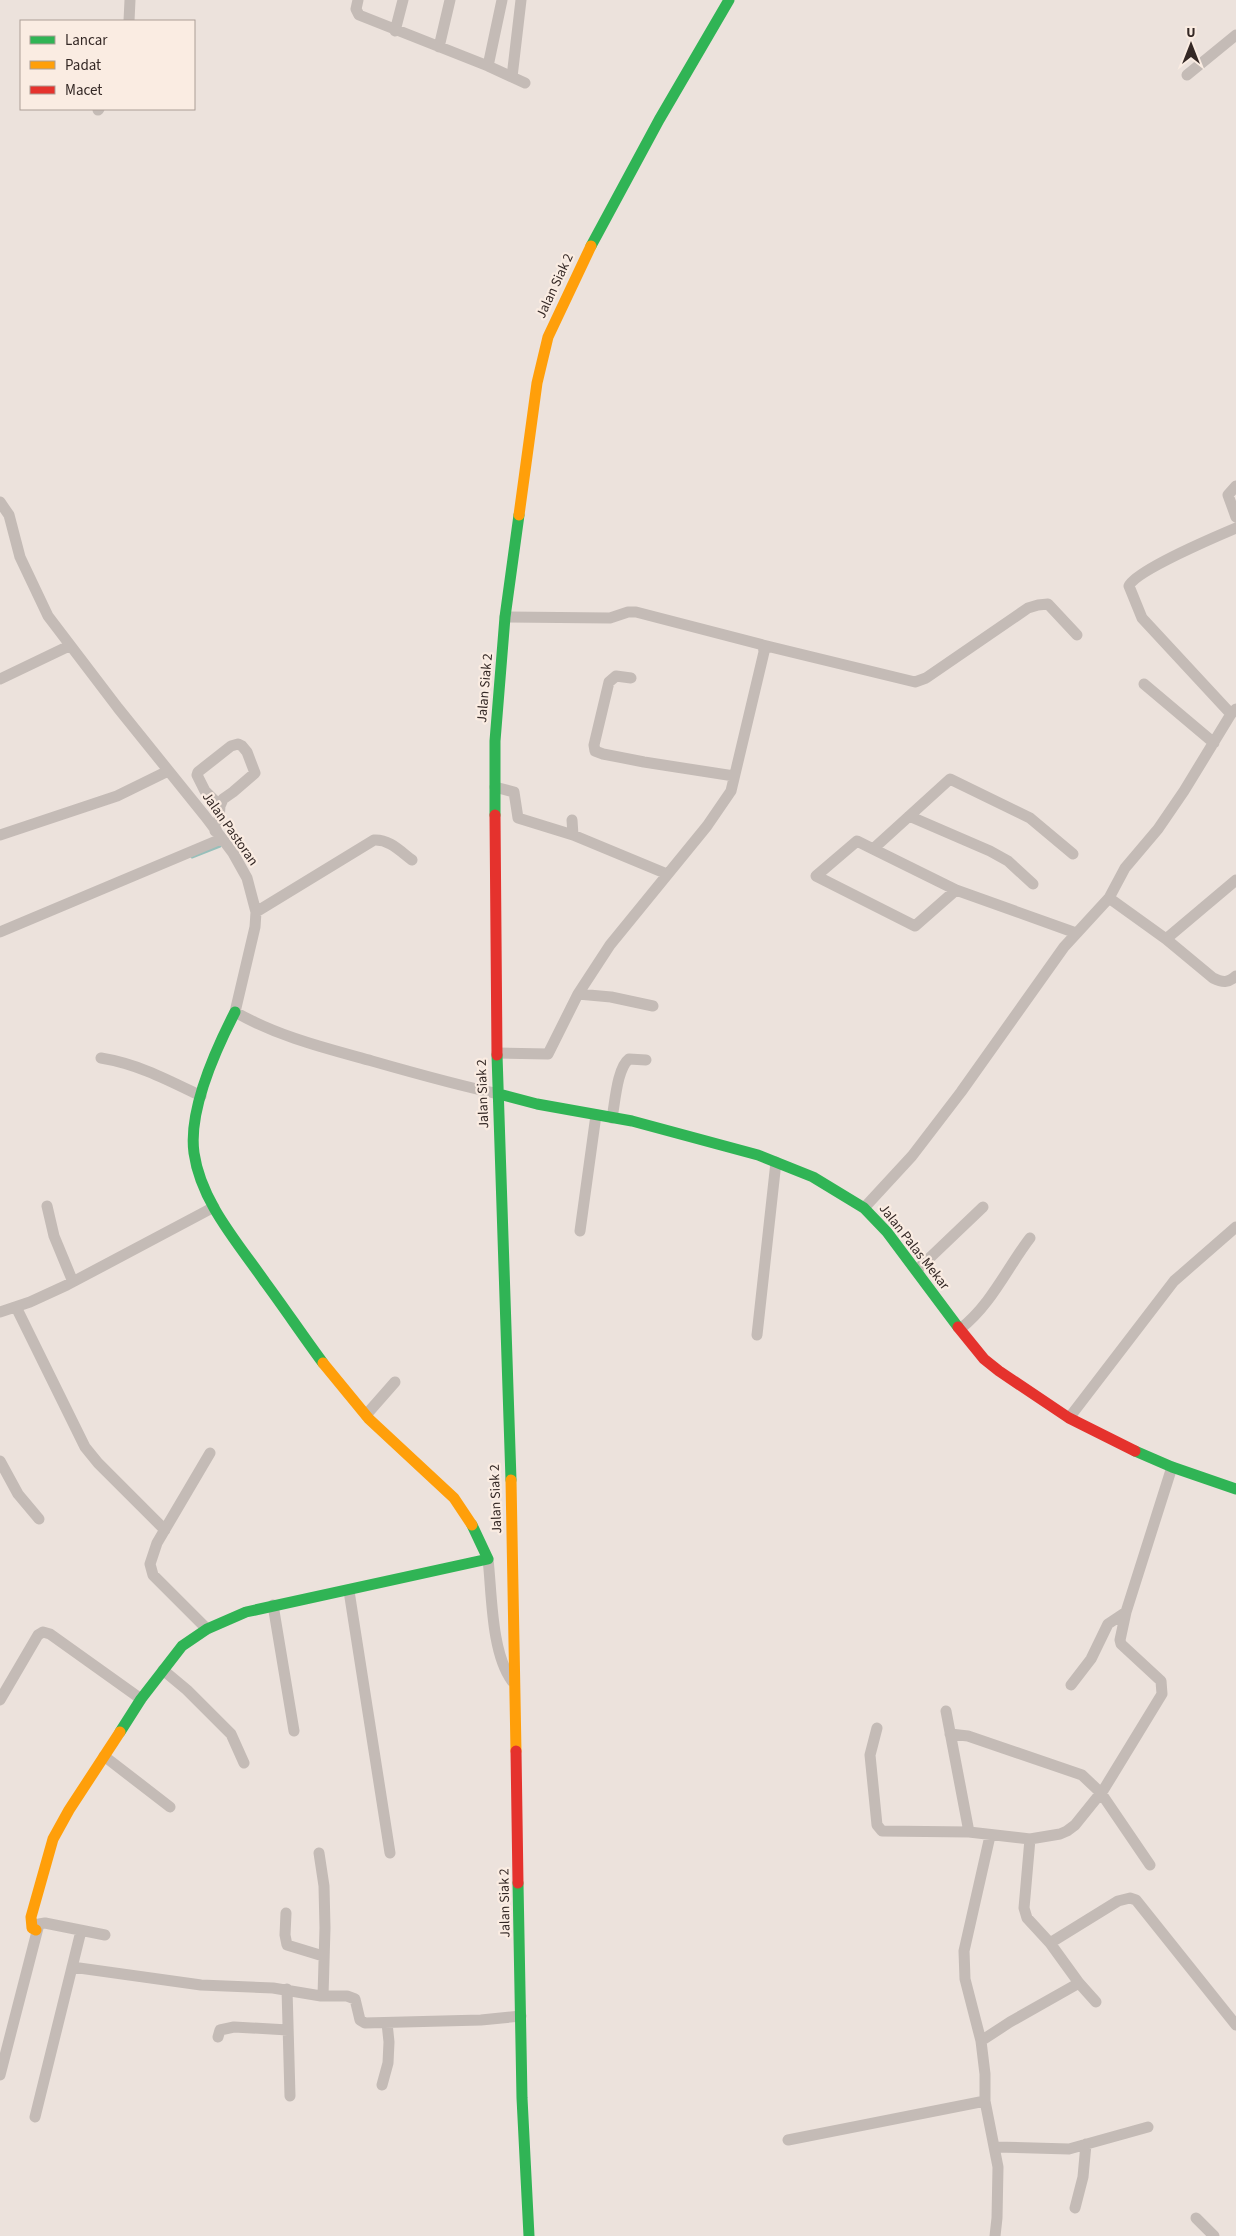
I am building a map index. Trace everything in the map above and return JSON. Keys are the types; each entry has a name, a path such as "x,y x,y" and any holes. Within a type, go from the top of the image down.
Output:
{"main road":[{"name":"Jalan Siak 2","path":"528,2236 521,2016 511,1474 496,1053 495,741 506,618 536,392 548,337 581,264 659,120 729,0"},
{"path":"36,1930 32,1928 31,1916 54,1839 69,1810 140,1699 182,1646 207,1629 246,1612 349,1591 488,1558 466,1514 454,1498 366,1415 296,1324 214,1206 194,1152 195,1135 201,1096 207,1077 236,1012"},
{"name":"Jalan Palas Mekar","path":"498,1094 537,1104 632,1121 749,1152 813,1177 864,1208 917,1270 984,1359 999,1372 1070,1418 1117,1444 1172,1467 1236,1489"}],"street":[{"path":"129,20 130,0"},
{"path":"395,31 403,0"},
{"path":"439,47 450,0"},
{"path":"488,66 502,0"},
{"path":"512,77 521,0"},
{"path":"357,6 359,15 395,31 488,66 525,83"},
{"path":"1187,75 1236,35"},
{"path":"1236,486 1229,492 1228,498 1236,517"},
{"name":"Jalan Pastoran","path":"0,502 9,515 20,557 48,616 233,853 247,878 256,912 252,948 236,1012"},
{"path":"864,1208 912,1156 1076,933 1108,898 1125,868 1158,829 1233,711 1142,618 1129,586 1134,580 1180,552 1236,528"},
{"path":"506,618 610,618 628,612 636,612 915,682 926,678 1028,608 1038,605 1048,604 1077,635"},
{"path":"496,1053 548,1054 578,994 610,945 706,826 731,791 762,665 763,645"},
{"path":"0,679 70,646"},
{"path":"631,678 616,676 609,682 594,745 595,751 644,762 734,776"},
{"path":"1144,684 1214,743"},
{"path":"0,932 218,835 222,799 234,792 255,773 247,752 238,744 231,746 198,772 197,775 205,791 220,806"},
{"path":"0,835 117,796 168,770"},
{"path":"873,849 950,779 1030,818 1073,854"},
{"path":"495,787 514,792 518,818 573,835 668,874"},
{"path":"909,816 990,850 1008,861 1033,884"},
{"path":"572,820 573,835"},
{"path":"256,912 374,840 388,842 412,860"},
{"path":"956,890 915,926 816,876 857,841 956,890 1076,933"},
{"path":"1166,939 1236,880"},
{"path":"1108,898 1166,939 1214,978 1222,982 1231,981 1236,976"},
{"path":"578,994 611,996 653,1006"},
{"path":"236,1012 263,1028 305,1043 456,1085 498,1094"},
{"path":"102,1058 124,1062 145,1069 201,1096"},
{"path":"612,1118 620,1072 625,1062 629,1059 646,1060"},
{"path":"580,1232 596,1115"},
{"path":"757,1335 776,1162"},
{"path":"47,1206 54,1236 74,1282"},
{"path":"0,1312 74,1282 214,1206"},
{"path":"917,1270 983,1207"},
{"path":"1070,1418 1174,1281 1236,1227"},
{"path":"960,1329 972,1320 992,1295 1012,1262 1030,1238"},
{"path":"16,1307 86,1447 98,1464 165,1530"},
{"path":"366,1415 395,1382"},
{"path":"207,1629 153,1575 150,1564 152,1554 210,1453"},
{"path":"0,1461 18,1494 39,1519"},
{"path":"877,1728 870,1755 878,1829 882,1831 969,1832 990,1836 1030,1839 1067,1831 1101,1793 1162,1694 1161,1681 1121,1644 1120,1636 1172,1467"},
{"path":"488,1558 498,1651 506,1672 516,1686"},
{"path":"349,1591 390,1853"},
{"path":"273,1605 294,1731"},
{"path":"1071,1685 1091,1659 1108,1624 1126,1612"},
{"path":"0,1700 38,1635 43,1632 50,1634 140,1699"},
{"path":"163,1670 187,1690 231,1734 244,1763"},
{"path":"946,1711 969,1832"},
{"path":"950,1734 968,1736 1082,1775 1101,1793 1150,1865"},
{"path":"104,1756 170,1807"},
{"path":"990,1836 964,1951 965,1979 981,2041 985,2074 985,2101 998,2168 995,2236"},
{"path":"1030,1839 1024,1908 1027,1918 1096,2002"},
{"path":"319,1853 324,1886 323,1996"},
{"path":"1050,1944 1118,1901 1130,1898 1136,1900 1236,2025"},
{"path":"286,1913 285,1935 287,1946 323,1956"},
{"path":"0,2075 39,1924 45,1923 105,1935"},
{"path":"35,2117 81,1931"},
{"path":"72,1966 201,1985 287,1990 323,1996 347,1996 355,1999 362,2022 480,2020 521,2016"},
{"path":"981,2041 1010,2022 1079,1983"},
{"path":"287,1990 290,2096"},
{"path":"382,2085 388,2063 389,2042 387,2023"},
{"path":"218,2037 220,2030 234,2027 288,2030"},
{"path":"788,2140 985,2101"},
{"path":"995,2147 1069,2149 1148,2127"},
{"path":"1075,2208 1083,2177 1086,2144"},
{"path":"1196,2218 1214,2236"}],"waterway":[{"path":"192,857 220,846"}],"traffic: fast":[{"path":"591,246 659,120 729,0"},
{"path":"495,815 495,741 505,617 519,515"},
{"path":"235,1012 212,1062 199,1099 193,1136 198,1171 212,1205 222,1221 323,1363"},
{"path":"497,1055 511,1480"},
{"path":"499,1094 537,1104 632,1121 758,1155 813,1177 864,1208 887,1232 958,1327"},
{"path":"1135,1451 1172,1467 1236,1489"},
{"path":"120,1732 141,1699 182,1646 207,1629 246,1612 488,1559 472,1525"},
{"path":"518,1883 522,2098 529,2236"}],"traffic: slow":[{"path":"519,515 537,383 548,337 591,246"},
{"path":"323,1363 369,1419 454,1498 472,1525"},
{"path":"511,1480 516,1751"},
{"path":"36,1930 32,1928 31,1917 53,1839 69,1810 120,1732"}],"traffic: jam":[{"path":"495,815 497,1055"},
{"path":"958,1327 984,1359 999,1371 1069,1418 1135,1451"},
{"path":"516,1751 518,1883"}]}
